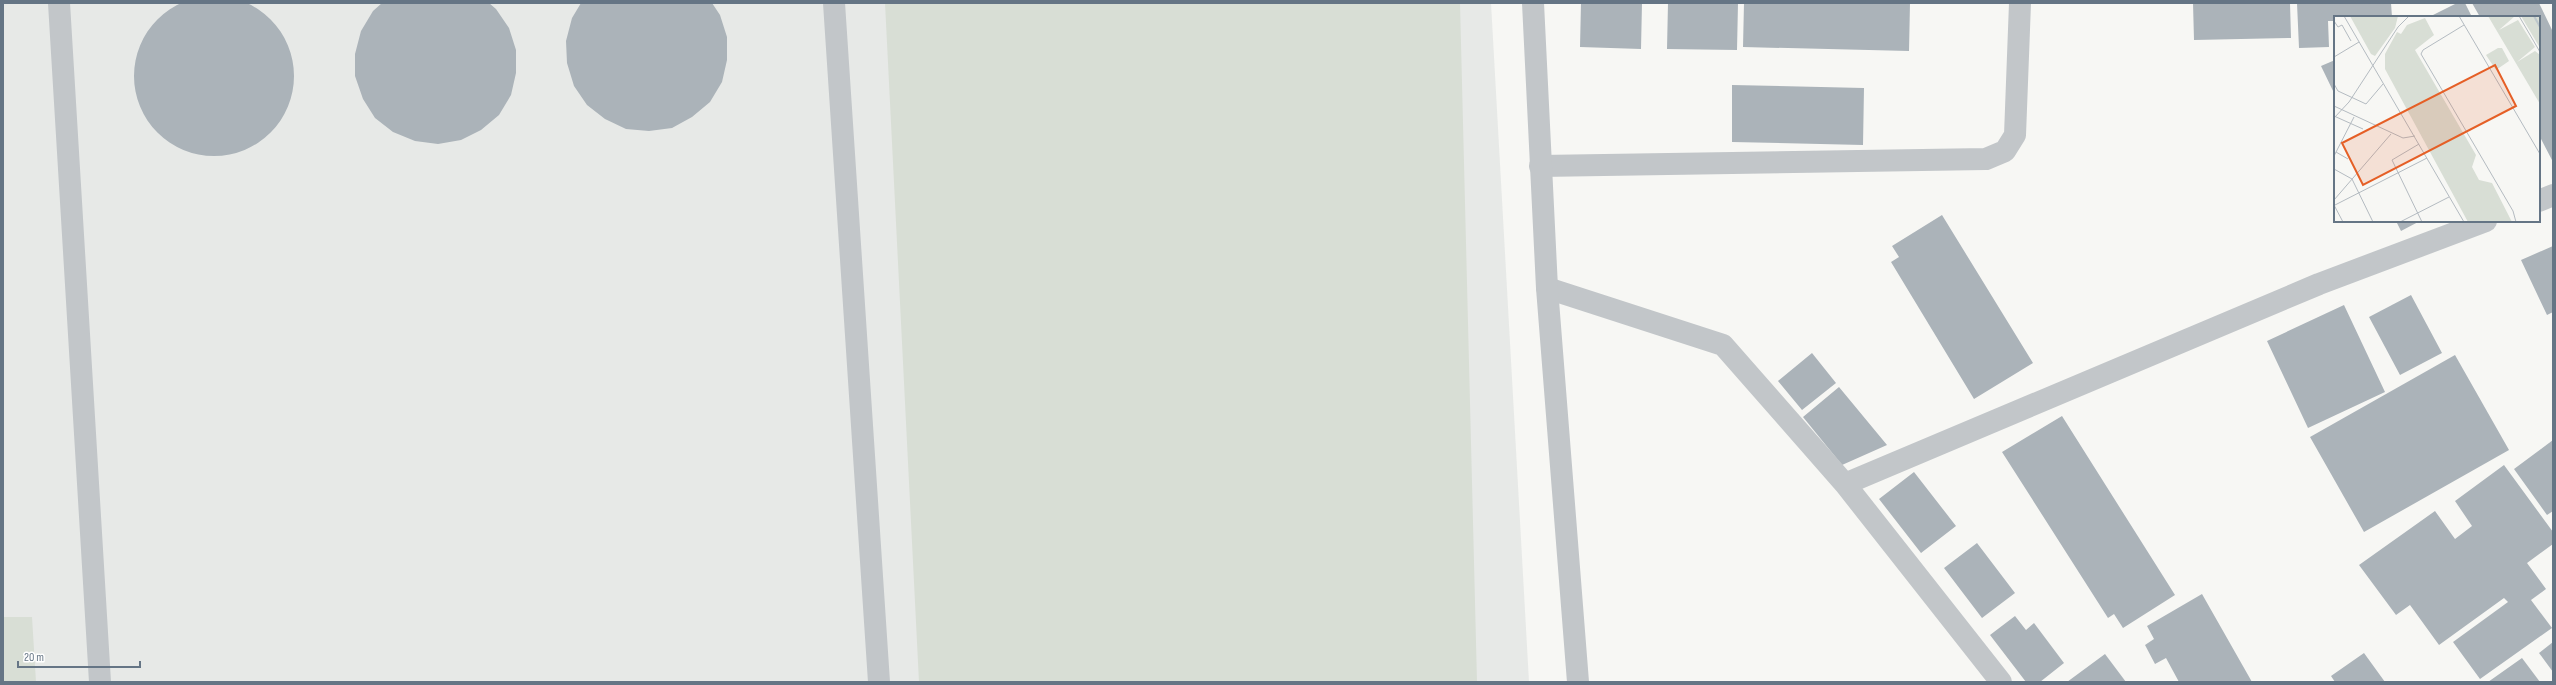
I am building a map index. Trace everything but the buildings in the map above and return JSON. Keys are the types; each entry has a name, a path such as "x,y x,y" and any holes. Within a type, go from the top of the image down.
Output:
{"street":[{"path":"59,3 100,682"},
{"path":"834,3 879,682"},
{"path":"1533,3 1547,288 1578,682"},
{"path":"1540,166 1986,159 2005,151 2015,135 2020,3"},
{"path":"2540,201 2553,196"},
{"path":"1845,484 2319,284 2482,222"},
{"path":"1547,288 1723,345 1845,484 2001,682"}],"shaded area":[{"path":"3,3 1491,3 1529,682 3,682"},
{"path":"885,3 1460,3 1477,682 919,682"},
{"path":"3,617 32,617 36,682 3,682"}]}
